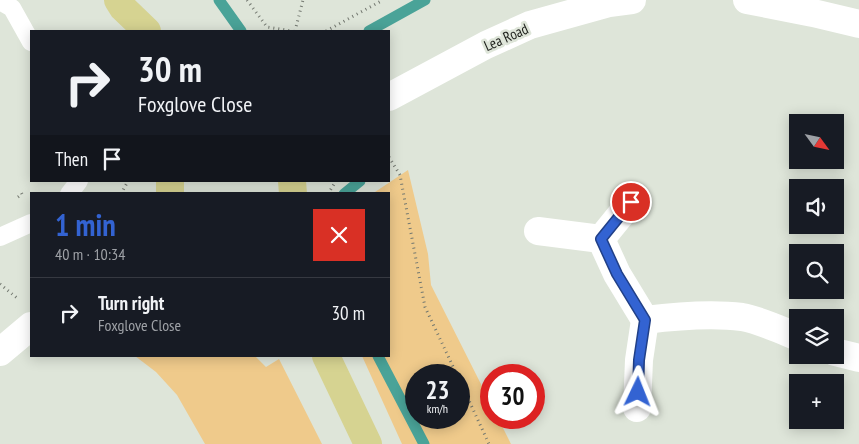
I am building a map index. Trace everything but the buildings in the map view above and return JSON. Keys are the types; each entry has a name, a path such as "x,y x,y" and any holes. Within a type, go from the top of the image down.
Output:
{"main road":[{"path":"125,13 146,30"},
{"path":"325,359 368,444"}],"street":[{"name":"Lea Road","path":"390,96 486,46 530,26 609,3 632,0"},
{"path":"747,0 859,24"},
{"path":"161,192 169,182"},
{"path":"601,239 631,202"},
{"path":"538,231 601,239"},
{"path":"601,239 617,274 645,320 639,360 637,408"},
{"path":"645,320 690,316 744,317 789,334"},
{"path":"0,352 30,327"},
{"path":"844,354 859,358"}],"lane":[{"path":"0,1 12,8 30,40"},
{"path":"71,192 78,182"},
{"path":"0,237 30,223"}],"path":[{"path":"247,0 267,27 286,30"},
{"path":"293,30 303,0"},
{"path":"328,30 383,0"},
{"path":"390,159 400,174 425,308 452,364"},
{"path":"0,284 21,301"},
{"path":"470,403 489,444"}],"shaded area":[{"path":"408,170 428,254 431,285 480,382 480,429 504,429 511,444 402,444 362,357 390,357 390,192 375,192"},
{"path":"136,357 256,357 266,367 279,359 322,444 205,444 177,395 156,372"}],"waterway":[{"path":"219,0 240,30"},
{"path":"371,30 425,0"},
{"path":"346,192 359,182"},
{"path":"379,357 424,444"}],"route":[{"path":"631,202 601,239 617,274 645,320 639,360 638,392"}]}
